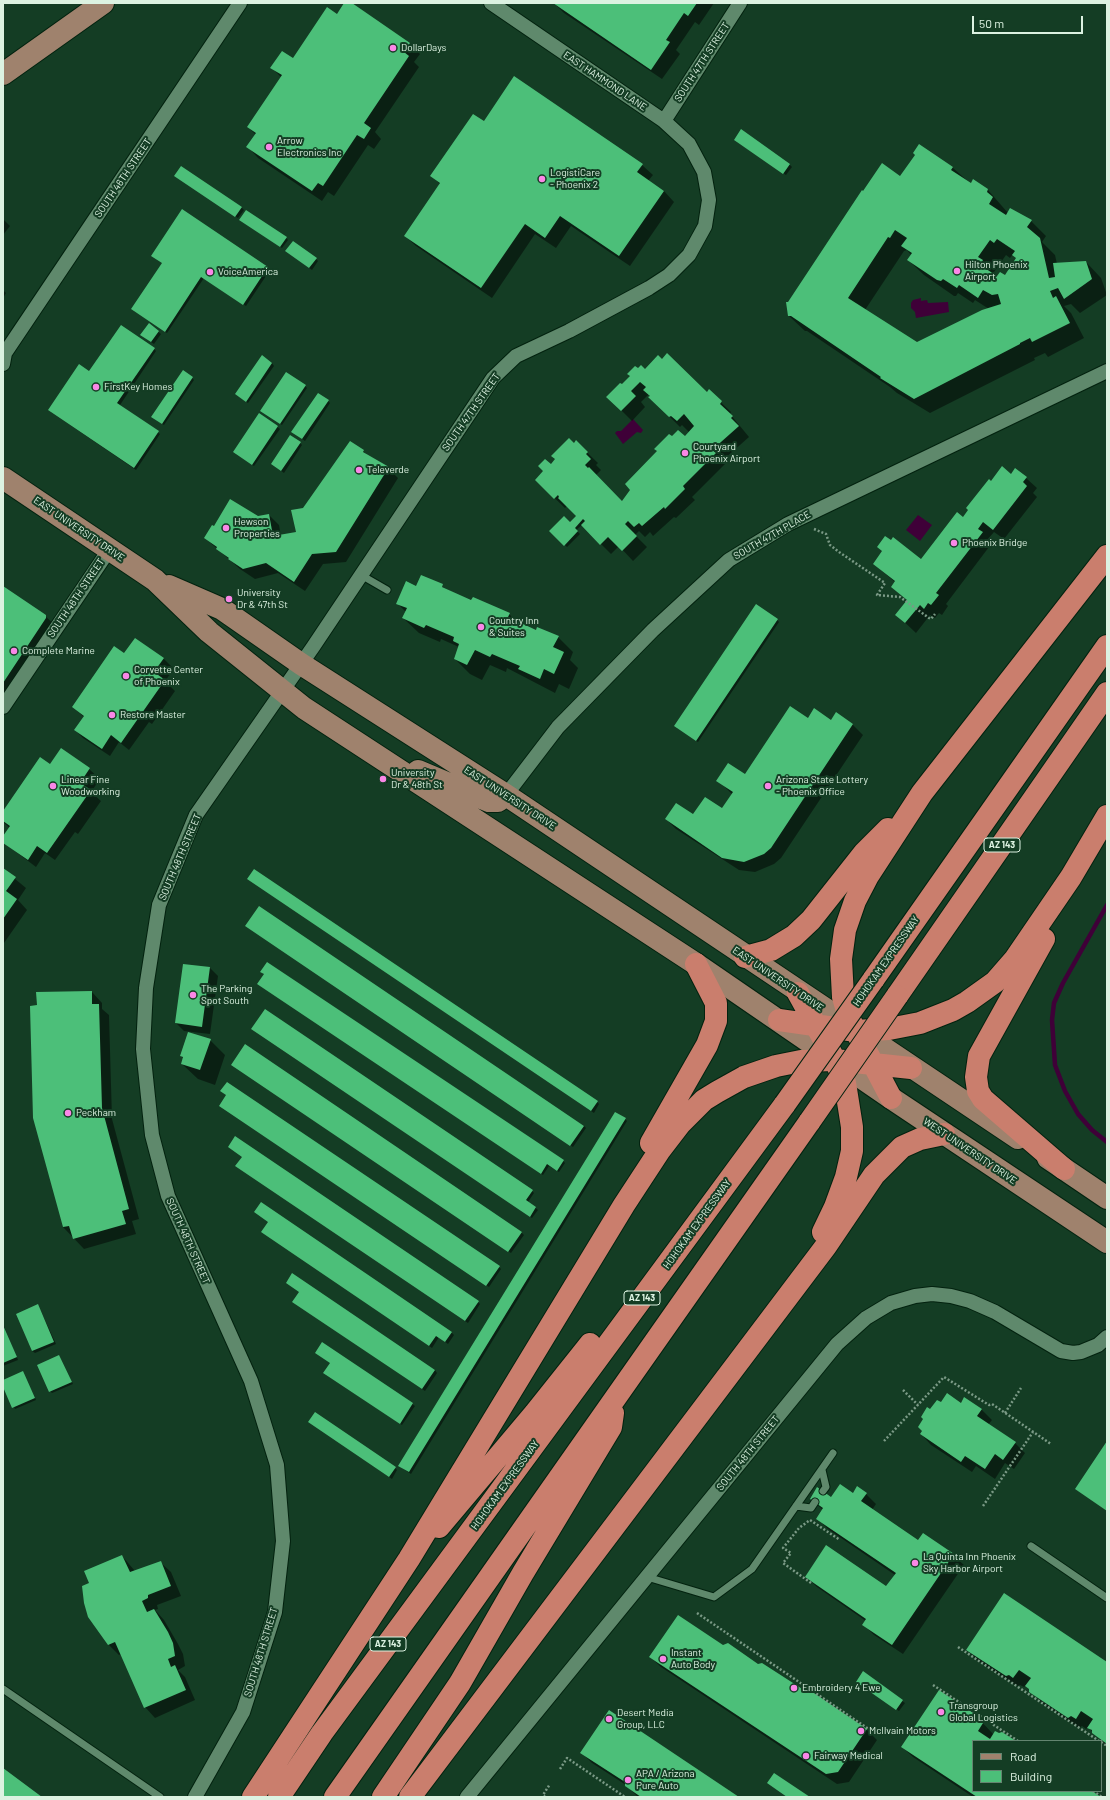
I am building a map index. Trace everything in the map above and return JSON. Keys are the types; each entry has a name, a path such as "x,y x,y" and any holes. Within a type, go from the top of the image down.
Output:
{"highway":[{"path":"891,1098 844,1005 841,988 841,959 846,930 862,887 922,793 1107,556"},
{"name":"HOHOKAM EXPRESSWAY","path":"279,1797 322,1733 785,1104 1107,646"},
{"name":"AZ 143","path":"335,1797 810,1121 1107,693"},
{"path":"745,957 777,947 803,928 864,853 922,793"},
{"path":"780,1020 856,1031 889,1029 920,1023 953,1010 982,992 995,982 1015,959 1071,877 1107,816"},
{"path":"1064,1169 983,1099 978,1091 975,1070 979,1056 1043,942 1071,877"},
{"path":"624,1205 651,1143 707,1045 714,1028 716,1004 696,964"},
{"path":"780,1306 823,1232 835,1207 846,1177 852,1151 852,1127 848,1093 835,1060 798,992"},
{"path":"253,1797 409,1559 624,1205 671,1135 704,1100 731,1084 760,1071 801,1061 835,1060 911,1068"},
{"path":"409,1559 461,1503 785,1104"},
{"path":"410,1797 826,1246 874,1174 902,1147 914,1141 944,1134"},
{"path":"383,1797 460,1683 523,1573 602,1444 611,1427 615,1398"}],"main road":[{"path":"3,74 103,3"},
{"name":"EAST UNIVERSITY DRIVE","path":"3,478 155,580 222,610 301,664 506,795 856,1031"},
{"name":"EAST UNIVERSITY DRIVE","path":"155,580 209,632 282,691 371,752 780,1020 835,1060"},
{"path":"371,752 489,802 498,801 506,795"},
{"path":"856,1031 1107,1198"},
{"name":"WEST UNIVERSITY DRIVE","path":"835,1060 1107,1242"},
{"path":"1068,1216 1107,1233"}],"street":[{"name":"SOUTH 46TH STREET","path":"4,357 240,3"},
{"name":"EAST HAMMOND LANE","path":"491,3 664,121 689,144 704,172"},
{"name":"SOUTH 47TH STREET","path":"664,121 740,3"},
{"name":"SOUTH 47TH STREET","path":"282,691 493,378 516,356 569,331 670,275 689,255 704,226 709,200 704,172"},
{"name":"SOUTH 47TH PLACE","path":"506,795 558,726 663,621 729,560 788,524 1107,371"},
{"name":"SOUTH 46TH STREET","path":"3,707 109,550"},
{"name":"SOUTH 48TH STREET","path":"195,1797 243,1712 275,1612 283,1541 277,1465 251,1381 168,1196 152,1134 143,1050 146,988 160,905 196,815 282,691"},
{"name":"SOUTH 48TH STREET","path":"467,1797 837,1344 866,1318 891,1303 915,1296 932,1294 951,1296 970,1301 995,1312 1061,1351 1073,1353 1081,1352 1098,1345 1107,1338"}],"lane":[{"path":"361,575 387,590"},
{"path":"647,1577 714,1597 752,1569 834,1453"},
{"path":"822,1470 826,1487 823,1491"},
{"path":"796,1506 811,1508 815,1502"},
{"path":"1031,1546 1107,1598"},
{"path":"3,1689 160,1797"}],"path":[{"path":"814,529 826,534 830,545 885,583 877,594 900,597 931,619 936,614"},
{"path":"884,1441 944,1376 989,1405 992,1404 1005,1412 1051,1444"},
{"path":"1005,1412 1021,1388"},
{"path":"903,1390 918,1405"},
{"path":"983,1506 1033,1432"},
{"path":"812,1582 783,1563 790,1553 783,1548 799,1528 810,1520 840,1540"},
{"path":"697,1613 873,1732"},
{"path":"958,1647 1097,1740"},
{"path":"934,1685 1016,1740"},
{"path":"560,1769 567,1758 625,1797"},
{"path":"545,1797 543,1795 550,1784"}],"shaded area":[{"path":"921,298 921,301 927,300 928,303 948,302 949,312 916,318 915,312 911,308 911,303 913,300"},
{"path":"633,419 643,430 641,433 637,432 623,444 615,433 617,431 621,431"},
{"path":"918,515 932,525 920,541 906,530"}],"building":[{"path":"344,3 352,3 410,43 404,52 409,56 364,123 371,128 364,139 357,135 323,186 318,183 312,191 246,147 256,133 247,127 282,75 270,68 282,51 293,58 327,7 337,14"},
{"path":"553,3 697,3 688,16 684,13 666,40 670,42 651,70"},
{"name":"LogistiCare - Phoenix 2","path":"514,76 643,164 637,172 664,191 619,256 560,216 545,238 525,224 481,288 404,236 440,183 430,176 473,114 484,121"},
{"path":"741,129 790,164 783,174 734,140"},
{"name":"Hilton Phoenix Airport","path":"919,144 953,167 951,170 971,183 973,179 988,189 987,192 993,197 989,204 1006,215 1010,208 1032,220 1027,227 1040,238 1049,278 1055,277 1053,263 1086,261 1092,279 1064,299 1058,288 1050,291 1053,298 1056,296 1070,323 1032,342 1030,338 914,399 880,378 881,377 791,316 788,316 786,302 788,302 862,190 863,191 882,163 900,176 915,155 913,153","holes":["895,230 907,238 901,246 912,253 907,260 937,280 941,281 943,279 957,288 959,285 978,298 983,290 992,295 998,294 1001,304 982,310 917,342 848,298 888,237 890,238","997,239 1015,251 1012,255 1016,258 1005,275 1000,272 997,276 980,265 983,260 978,257 990,240 994,243"]},
{"path":"181,166 242,207 235,217 174,176"},
{"name":"VoiceAmerica","path":"182,209 268,267 243,305 201,277 165,332 131,309 162,263 151,256"},
{"path":"246,210 287,237 280,247 239,220"},
{"path":"293,241 317,258 309,268 285,251"},
{"path":"149,323 159,331 151,342 140,335"},
{"name":"FirstKey Homes","path":"121,325 155,348 117,403 159,431 134,468 48,410 79,364 89,371"},
{"name":"Courtyard Phoenix Airport","path":"667,353 707,392 709,389 722,401 720,404 733,416 731,418 739,426 712,450 716,453 683,486 685,489 665,509 664,507 642,526 639,523 634,527 628,521 625,524 637,536 622,551 608,537 600,545 581,525 585,521 583,519 575,528 578,531 564,546 549,531 564,516 570,522 576,516 558,498 558,495 554,499 535,480 543,471 538,466 545,459 551,464 555,459 551,456 569,438 574,443 576,440 588,452 586,454 591,459 585,465 588,468 589,467 622,501 630,490 625,484 657,451 654,449 669,434 672,436 678,430 685,436 694,426 684,414 677,421 671,416 669,417 648,397 650,396 643,390 646,387 640,382 631,391 636,396 621,411 606,397 620,383 622,384 630,376 627,374 635,366 638,368 641,365 645,369 658,355 662,359"},
{"path":"262,355 272,363 246,402 235,394"},
{"path":"183,370 193,377 162,424 151,417"},
{"path":"286,372 306,385 280,424 260,411"},
{"path":"318,393 329,400 302,439 291,432"},
{"path":"259,413 278,426 252,465 233,452"},
{"path":"290,435 301,442 281,471 271,464"},
{"path":"350,441 364,450 363,452 389,467 336,552 312,554 294,582 266,563 243,569 228,559 229,558 216,549 217,547 204,538 212,525 214,526 230,499 258,516 269,514 273,536 296,532 291,510 303,508"},
{"name":"Phoenix Bridge","path":"1002,466 1011,474 1015,468 1027,477 1023,482 1027,486 993,530 983,522 978,529 983,532 936,593 939,595 931,605 928,603 924,609 920,605 905,623 895,615 907,600 891,587 895,581 873,564 882,551 877,547 885,536 891,540 893,537 921,559 957,512 963,517 968,510 966,508 989,479 991,481"},
{"name":"Country Inn & Suites","path":"421,575 443,584 442,587 471,600 473,597 510,613 508,617 536,630 537,627 559,636 553,647 564,652 554,674 544,669 540,679 518,669 520,666 492,654 490,657 475,650 467,665 454,659 459,644 453,641 454,637 426,625 424,628 402,618 407,608 396,604 406,581 416,586"},
{"name":"Complete Marine","path":"3,586 46,615 46,618 3,683"},
{"path":"756,604 778,619 696,741 674,726"},
{"path":"135,638 164,658 154,672 165,680 121,743 111,735 102,749 74,730 84,716 72,707 114,646 124,653"},
{"name":"Arizona State Lottery - Phoenix Office","path":"790,706 808,718 814,708 831,720 836,712 853,724 771,848 764,854 744,862 722,858 665,819 676,803 693,814 705,797 722,808 733,792 716,781 728,763 745,774"},
{"path":"61,748 90,768 80,783 91,790 47,853 37,846 28,860 3,843 3,836 10,826 3,821 3,811 40,757 50,764"},
{"path":"3,868 16,877 6,891 17,899 3,919"},
{"path":"254,869 598,1101 591,1111 247,879"},
{"path":"259,906 584,1126 570,1146 245,926"},
{"path":"267,962 564,1160 557,1171 547,1164 541,1174 257,984 264,974 260,972"},
{"name":"The Parking Spot South","path":"183,964 210,967 202,1027 175,1023"},
{"name":"Peckham","path":"92,991 92,1004 99,1004 102,1108 129,1209 122,1211 126,1224 73,1239 69,1226 63,1227 33,1118 30,1006 37,1005 36,992"},
{"path":"265,1009 533,1190 526,1200 536,1207 530,1217 251,1029"},
{"path":"188,1032 211,1039 200,1070 181,1064 183,1057 180,1056"},
{"path":"245,1044 522,1232 508,1252 231,1065"},
{"path":"227,1082 500,1266 486,1286 219,1106 226,1095 220,1091"},
{"path":"615,1112 626,1118 409,1472 398,1466"},
{"path":"235,1136 479,1301 465,1321 235,1166 242,1157 228,1147"},
{"path":"261,1202 452,1332 445,1342 436,1336 429,1346 261,1232 268,1222 254,1212"},
{"path":"292,1273 435,1370 422,1389 292,1302 299,1292 286,1283"},
{"path":"38,1304 54,1342 32,1351 16,1314"},
{"path":"3,1325 17,1357 3,1363"},
{"path":"322,1342 413,1403 400,1424 323,1373 330,1363 315,1353"},
{"path":"59,1355 72,1382 49,1392 37,1365"},
{"path":"23,1371 35,1398 12,1408 3,1387 3,1380"},
{"path":"947,1393 961,1403 964,1397 982,1409 977,1416 1016,1442 1003,1460 995,1454 985,1469 965,1456 961,1462 920,1434 922,1431 918,1427 923,1419 921,1417 927,1407 930,1409 937,1400 941,1402"},
{"path":"315,1412 396,1467 389,1477 308,1422"},
{"path":"1107,1441 1107,1511 1075,1489"},
{"name":"La Quinta Inn Phoenix Sky Harbor Airport","path":"840,1484 853,1493 857,1486 867,1493 861,1501 918,1540 923,1533 954,1554 892,1645 862,1625 866,1619 805,1577 826,1545 886,1586 896,1573 816,1519 823,1508 810,1499 817,1487 831,1497"},
{"path":"122,1555 130,1572 161,1561 171,1586 148,1595 148,1598 142,1601 147,1612 154,1609 168,1632 173,1643 175,1656 168,1659 171,1667 175,1665 186,1690 144,1708 115,1642 108,1645 88,1617 84,1603 82,1586 89,1583 84,1571"},
{"path":"1004,1593 1107,1662 1107,1744 1092,1733 1092,1730 1087,1728 1093,1719 1081,1711 1076,1719 1071,1716 1068,1718 1029,1692 1029,1689 1025,1686 1031,1678 1019,1670 1013,1678 1009,1675 1006,1676 966,1650"},
{"path":"678,1615 723,1645 728,1643 758,1664 762,1663 807,1692 811,1691 867,1729 838,1772 826,1774 649,1657"},
{"path":"863,1671 903,1700 896,1710 856,1682"},
{"path":"939,1690 979,1717 979,1720 983,1723 978,1731 990,1739 995,1731 999,1733 1002,1732 1014,1740 972,1740 972,1792 1094,1792 1101,1797 977,1797 901,1747"},
{"path":"609,1710 739,1797 641,1797 625,1786 625,1782 580,1753"},
{"path":"3,1768 42,1797 3,1797"},
{"path":"774,1773 810,1797 787,1797 767,1783"}],"waterway":[{"path":"1107,905 1063,983 1054,1003 1052,1020 1055,1065 1065,1091 1078,1114 1092,1130 1107,1142"}],"place":[{"name":"DollarDays","path":"393,48"},
{"name":"Arrow Electronics Inc","path":"269,147"},
{"name":"LogistiCare - Phoenix 2","path":"542,179"},
{"name":"Hilton Phoenix Airport","path":"957,271"},
{"name":"VoiceAmerica","path":"210,272"},
{"name":"FirstKey Homes","path":"96,387"},
{"name":"Courtyard Phoenix Airport","path":"685,453"},
{"name":"Televerde","path":"359,470"},
{"name":"Hewson Properties","path":"226,528"},
{"name":"Phoenix Bridge","path":"954,543"},
{"name":"University Dr & 47th St","path":"229,599"},
{"name":"Country Inn & Suites","path":"481,627"},
{"name":"Complete Marine","path":"14,651"},
{"name":"Corvette Center of Phoenix","path":"126,676"},
{"name":"Restore Master","path":"112,715"},
{"name":"University Dr & 48th St","path":"383,779"},
{"name":"Linear Fine Woodworking","path":"53,786"},
{"name":"Arizona State Lottery - Phoenix Office","path":"768,786"},
{"name":"The Parking Spot South","path":"193,995"},
{"name":"Peckham","path":"68,1113"},
{"name":"La Quinta Inn Phoenix Sky Harbor Airport","path":"915,1563"},
{"name":"Instant Auto Body","path":"663,1659"},
{"name":"Embroidery 4 Ewe","path":"794,1688"},
{"name":"Transgroup Global Logistics","path":"941,1712"},
{"name":"Desert Media Group, LLC","path":"609,1719"},
{"name":"McIlvain Motors","path":"861,1731"},
{"name":"Fairway Medical","path":"806,1756"},
{"name":"APA / Arizona Pure Auto","path":"628,1780"}]}
